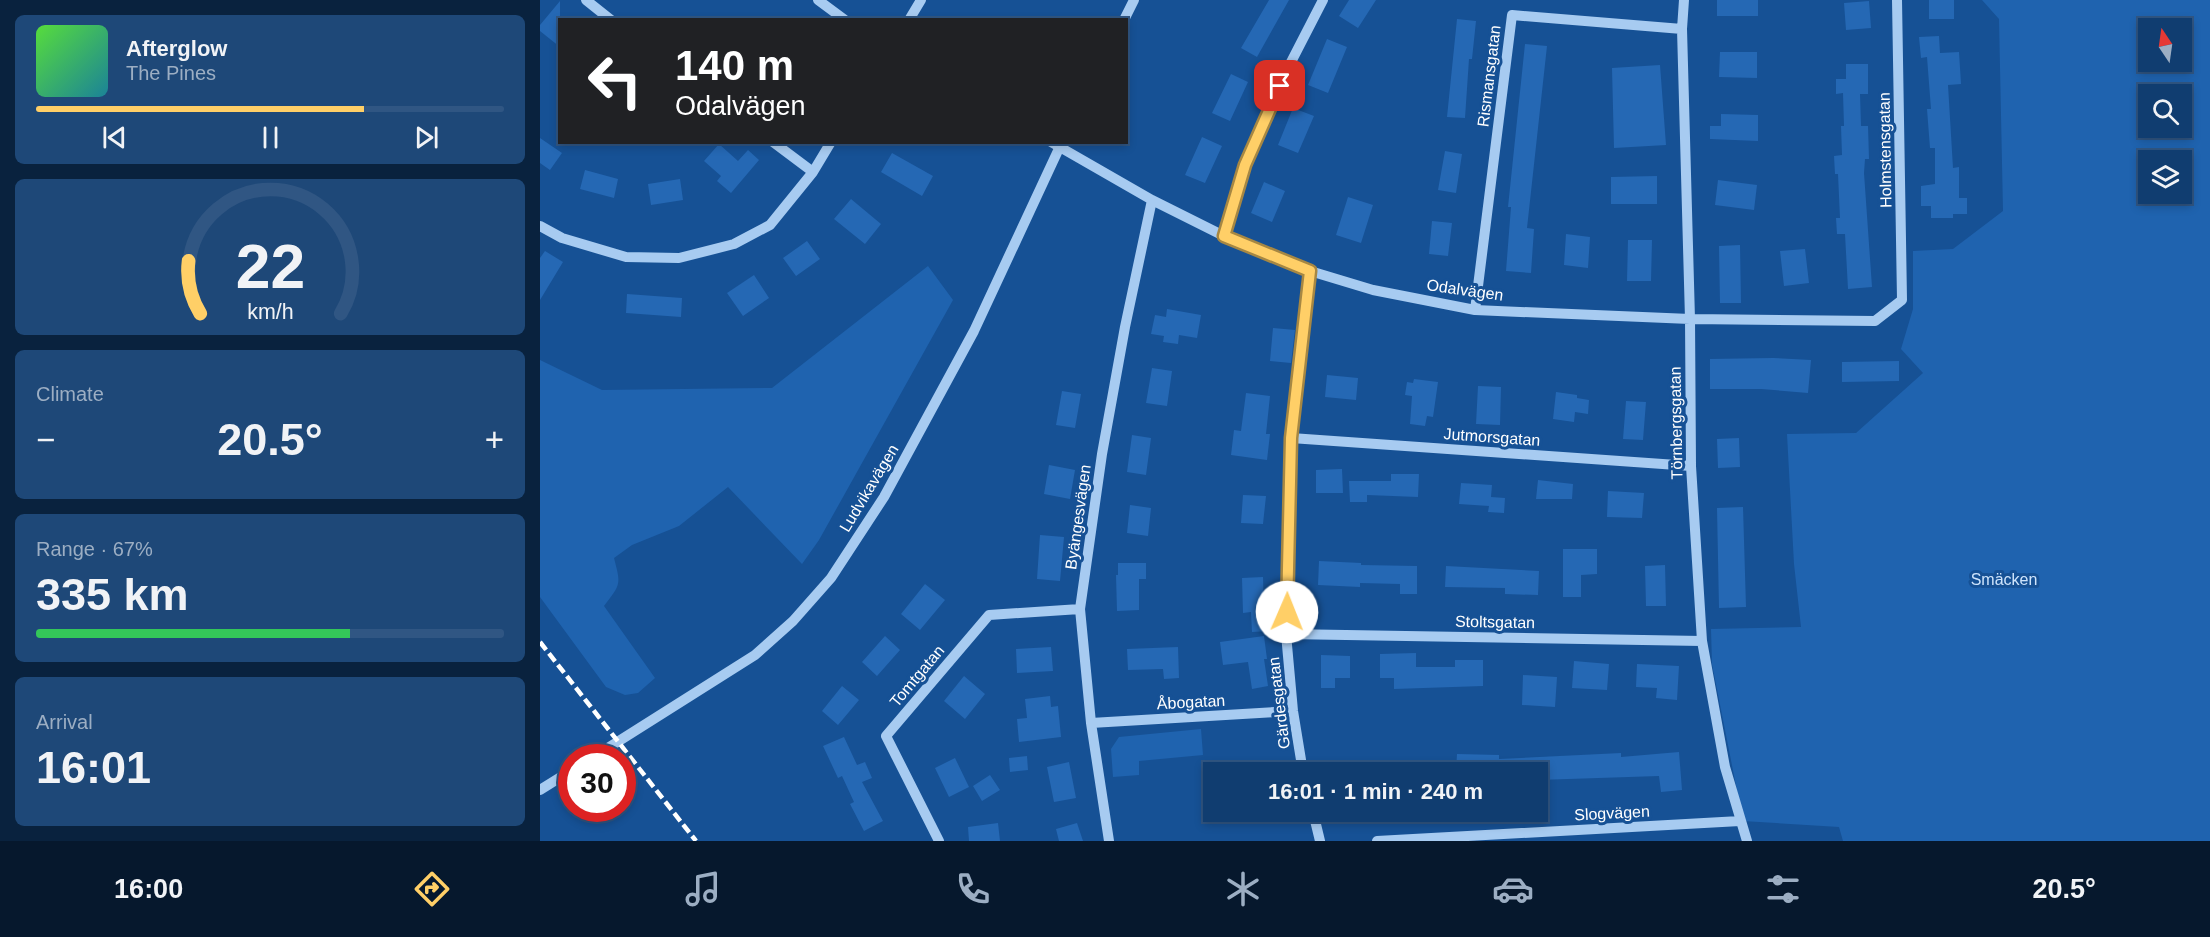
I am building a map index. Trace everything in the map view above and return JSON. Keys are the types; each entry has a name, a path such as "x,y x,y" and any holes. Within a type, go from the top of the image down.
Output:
{"street":[{"path":"586,0 608,18"},
{"path":"818,0 842,18"},
{"path":"910,18 921,0"},
{"path":"1125,18 1134,0"},
{"path":"1224,236 1245,165 1289,66 1323,0"},
{"name":"Törnbergsgatan","path":"1684,0 1682,29 1690,319 1691,466 1702,641 1725,767 1747,841"},
{"name":"Holmstensgatan","path":"1897,0 1902,300"},
{"name":"Rismansgatan","path":"1475,310 1512,15 1682,29"},
{"path":"776,144 813,172"},
{"path":"540,226 562,238 626,257 679,258 734,244 770,225 813,172 830,144"},
{"name":"Odalvägen","path":"1057,144 1152,200 1224,236 1310,271 1373,290 1475,310 1690,319 1875,321 1902,300"},
{"name":"Ludvikavägen","path":"614,744 755,655 792,621 831,578 884,496 974,331 1057,144"},
{"name":"Byängesvägen","path":"1109,841 1091,723 1080,609 1106,431 1152,200"},
{"name":"Gärdesgatan","path":"1301,762 1293,711 1286,634 1291,438 1310,271"},
{"name":"Jutmorsgatan","path":"1291,438 1691,466"},
{"name":"Tomtgatan","path":"939,841 886,736 989,615 1080,609"},
{"name":"Stoltsgatan","path":"1286,634 1702,641"},
{"name":"Åbogatan","path":"1091,723 1293,711"},
{"path":"540,790 558,779"},
{"name":"Slogvägen","path":"1377,841 1740,821"},
{"path":"1315,822 1320,841"}],"green space":[{"name":"Smäcken","path":"1982,0 2210,0 2210,841 1843,841 1839,827 1743,821 1712,664 1711,629 1801,627 1794,564 1787,434 1856,433 1923,373 1901,349 1913,309 1913,251 1953,249 2003,211 1999,19"},
{"path":"928,266 953,300 819,540 802,564 728,487 679,526 632,545 614,558 618,584 604,606 655,678 638,693 625,695 606,687 540,597 540,360 602,390 772,388"},
{"path":"1201,729 1203,755 1139,761 1139,775 1113,777 1111,749 1119,737"}],"building":[{"path":"1269,0 1289,0 1257,57 1241,48"},
{"path":"1349,0 1376,0 1358,28 1339,16"},
{"path":"1717,0 1758,0 1758,16 1717,16"},
{"path":"1929,0 1954,0 1954,19 1929,19"},
{"path":"560,1 558,45 540,31 540,25"},
{"path":"1869,1 1871,28 1846,30 1844,3"},
{"path":"1457,19 1476,21 1472,59 1469,59 1465,118 1447,117"},
{"path":"1939,36 1940,53 1959,52 1961,84 1948,85 1953,168 1959,167 1959,198 1967,198 1967,214 1953,214 1953,218 1931,218 1931,206 1921,206 1921,186 1935,184 1935,148 1930,148 1927,109 1931,109 1927,57 1921,58 1919,37"},
{"path":"1327,39 1347,47 1328,93 1308,85"},
{"path":"1525,44 1547,46 1527,228 1534,229 1531,273 1506,271 1511,207 1508,207"},
{"path":"1720,52 1757,52 1757,78 1719,77"},
{"path":"1846,64 1868,64 1868,94 1860,94 1861,126 1868,126 1869,159 1865,159 1864,173 1872,287 1848,289 1845,234 1837,234 1836,218 1840,218 1838,174 1835,174 1834,156 1842,155 1841,126 1844,126 1843,93 1836,94 1836,79 1846,79"},
{"path":"1660,65 1666,145 1614,148 1612,68"},
{"path":"1231,74 1248,82 1230,121 1212,113"},
{"path":"1293,108 1314,116 1298,153 1278,145"},
{"path":"1721,114 1758,115 1758,141 1710,139 1710,126 1721,126"},
{"path":"1202,137 1222,146 1205,183 1185,175"},
{"path":"540,138 562,153 550,170 540,163"},
{"path":"719,144 738,161 748,150 759,160 731,193 717,181 721,176 704,161"},
{"path":"1445,151 1462,154 1456,193 1438,190"},
{"path":"892,153 933,176 922,196 881,172"},
{"path":"585,170 618,179 614,198 580,189"},
{"path":"1657,176 1657,204 1611,204 1611,177"},
{"path":"680,179 683,200 651,205 648,184"},
{"path":"1718,180 1757,185 1754,210 1715,205"},
{"path":"1264,182 1285,191 1272,222 1251,213"},
{"path":"1348,197 1373,205 1361,243 1336,235"},
{"path":"851,199 881,224 865,244 834,219"},
{"path":"1432,221 1452,223 1448,256 1429,254"},
{"path":"1566,234 1590,237 1588,268 1564,265"},
{"path":"1628,240 1652,240 1651,281 1627,281"},
{"path":"807,241 820,259 796,276 783,258"},
{"path":"1740,245 1741,303 1720,303 1719,246"},
{"path":"1805,249 1809,283 1784,286 1780,251"},
{"path":"545,251 563,262 540,300 540,258"},
{"path":"754,275 769,298 743,316 727,293"},
{"path":"627,294 682,298 681,317 626,313"},
{"path":"1167,309 1201,315 1197,338 1179,335 1178,344 1163,342 1164,336 1151,334 1155,315 1166,317"},
{"path":"1273,328 1295,330 1291,363 1270,361"},
{"path":"1710,359 1811,360 1808,393 1761,389 1710,389"},
{"path":"1899,361 1899,381 1842,382 1842,362"},
{"path":"1152,368 1172,371 1167,406 1146,403"},
{"path":"1327,375 1358,378 1356,400 1325,397"},
{"path":"1414,379 1438,382 1433,417 1427,416 1425,426 1410,424 1412,396 1405,395 1407,382 1413,383"},
{"path":"1478,386 1501,387 1500,425 1476,424"},
{"path":"1062,391 1081,394 1075,428 1056,425"},
{"path":"1556,392 1577,395 1577,398 1589,400 1588,414 1575,412 1574,422 1553,419"},
{"path":"1246,393 1270,396 1266,434 1270,434 1267,460 1231,455 1234,430 1241,431"},
{"path":"1626,401 1646,402 1643,440 1623,439"},
{"path":"1132,435 1151,438 1146,475 1127,472"},
{"path":"1739,438 1740,467 1718,468 1717,439"},
{"path":"1049,465 1075,470 1070,499 1044,494"},
{"path":"1342,469 1343,493 1316,493 1316,470"},
{"path":"1391,474 1419,474 1418,497 1367,495 1367,502 1350,502 1349,481 1391,481"},
{"path":"1538,480 1573,484 1572,499 1536,499"},
{"path":"1461,483 1492,485 1491,497 1505,498 1504,513 1488,512 1489,506 1459,504"},
{"path":"1608,491 1644,493 1642,518 1607,517"},
{"path":"1243,495 1266,496 1263,524 1241,523"},
{"path":"1130,505 1151,508 1148,536 1127,533"},
{"path":"1743,507 1746,607 1719,608 1717,508"},
{"path":"1040,535 1064,537 1060,581 1037,579"},
{"path":"1563,549 1597,549 1597,574 1581,575 1581,597 1563,597"},
{"path":"1319,561 1361,563 1361,565 1417,566 1417,594 1400,594 1400,584 1360,583 1360,587 1318,585"},
{"path":"1118,563 1146,563 1146,579 1139,579 1139,610 1117,611"},
{"path":"1665,565 1666,606 1646,606 1645,566"},
{"path":"1446,566 1539,571 1538,595 1505,594 1505,588 1445,587"},
{"path":"1263,577 1264,608 1268,608 1269,631 1252,632 1251,612 1243,613 1242,578"},
{"path":"925,584 945,600 920,630 901,614"},
{"path":"885,636 900,650 877,676 862,662"},
{"path":"1264,636 1267,659 1264,659 1268,686 1252,689 1248,662 1223,665 1220,642"},
{"path":"1051,647 1053,671 1017,673 1016,649"},
{"path":"1178,647 1179,678 1164,679 1163,669 1128,670 1127,649"},
{"path":"1416,653 1416,667 1455,667 1455,660 1483,660 1483,686 1394,689 1394,678 1380,678 1380,654"},
{"path":"1321,655 1350,656 1350,678 1335,678 1335,688 1321,688"},
{"path":"1574,661 1609,664 1607,690 1572,688"},
{"path":"1637,664 1679,666 1677,700 1656,698 1657,688 1636,687"},
{"path":"1523,675 1557,677 1555,707 1522,705"},
{"path":"964,676 985,694 965,719 944,701"},
{"path":"842,686 859,700 838,725 822,711"},
{"path":"1050,696 1051,707 1058,706 1061,737 1019,742 1017,719 1027,718 1025,699"},
{"path":"844,737 857,765 865,762 872,778 862,782 883,821 864,831 850,804 854,802 842,776 838,778 823,746"},
{"path":"1679,752 1682,790 1661,792 1659,776 1548,780 1548,762 1457,762 1457,754 1499,755 1499,759 1621,753 1621,757"},
{"path":"1027,756 1028,770 1010,772 1009,758"},
{"path":"955,758 969,787 949,797 935,768"},
{"path":"1069,762 1076,798 1054,802 1047,767"},
{"path":"990,775 1000,790 982,801 973,786"},
{"path":"998,823 1000,841 969,841 968,827"},
{"path":"1077,823 1083,841 1059,841 1056,829"}],"railway":[{"path":"540,642 696,841"}],"route":[{"path":"1280,86 1245,165 1224,236 1310,271 1291,438 1287,612"}]}
